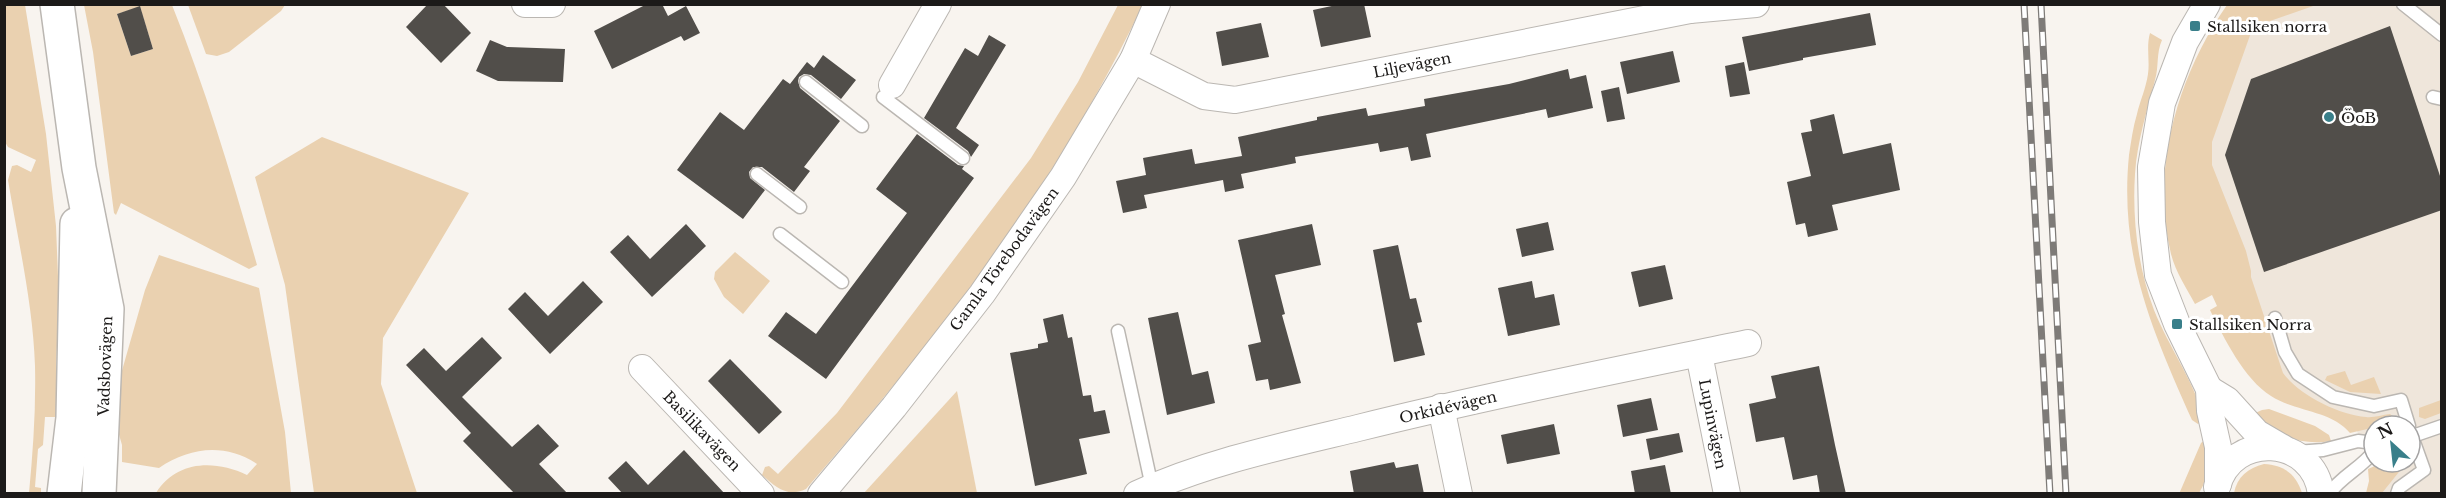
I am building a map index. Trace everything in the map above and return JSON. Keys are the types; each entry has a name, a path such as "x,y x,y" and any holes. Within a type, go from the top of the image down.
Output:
{"main road":[{"name":"Vadsbovägen","path":"57,4 80,168 107,309 99,494"},
{"name":"Vadsbovägen","path":"64,494 73,418 80,168"}],"street":[{"path":"525,4 552,4"},
{"path":"888,91 938,4"},
{"name":"Gamla Törebodavägen","path":"821,494 894,407 982,294 1063,177 1133,60 1157,4"},
{"name":"Liljevägen","path":"1133,60 1204,96 1235,100 1693,8 1756,4"},
{"path":"2207,4 2185,42 2162,103 2151,167 2152,222 2158,275 2177,324 2209,389 2210,411 2218,447 2217,489"},
{"name":"Orkidévägen","path":"1158,489 1253,453 1441,407 1748,344"},
{"name":"Lupinvägen","path":"1699,354 1727,494"},
{"name":"Basilikavägen","path":"642,368 761,494"},
{"path":"2209,389 2227,400 2257,433 2306,462 2316,475 2321,494"},
{"path":"1441,407 1459,494"},
{"path":"2217,489 2225,469 2236,457 2259,448 2288,450"}],"lane":[{"path":"2403,4 2442,35"},
{"path":"806,82 861,126"},
{"path":"888,91 963,158"},
{"path":"757,174 800,207"},
{"path":"780,234 842,282"},
{"path":"2275,318 2284,352 2298,374 2333,397 2374,406 2401,400 2405,414"},
{"name":"Orkidévägen","path":"1118,331 1158,489"},
{"path":"2422,430 2442,426"},
{"path":"2288,450 2323,450 2362,442"},
{"path":"2330,494 2334,486 2362,465"},
{"path":"2397,494 2399,488 2418,474"}],"shaded area":[{"path":"188,4 285,5 281,11 229,52 217,56 206,54"},
{"path":"4,5 25,5 46,134 56,226 59,301 56,368 57,417 45,417 43,445 38,449 35,487 41,488 41,493 29,493 35,414 34,343 8,180 12,166 17,165 31,172 36,160 8,147 5,142"},
{"path":"84,5 172,5 218,134 257,265 249,269 121,203 116,215 114,213 93,52","holes":["140,7 153,49 131,56 117,14"]},
{"path":"1118,5 1143,5 1070,140 988,263 869,416 806,489 787,492 777,487 762,475 765,467 769,466 778,474 837,413 1031,158 1078,82"},
{"path":"2227,5 2316,5 2253,27 2212,142 2212,165 2246,251 2251,277 2283,373 2299,389 2320,403 2362,416 2362,430 2350,433 2342,425 2323,415 2281,401 2261,389 2228,345 2210,310 2217,306 2212,295 2195,304 2171,254 2165,222 2164,189 2167,156 2182,92 2210,32"},
{"path":"2259,5 2441,5 2441,493 2372,493 2377,474 2422,474 2422,414 2362,414 2362,441 2351,420 2293,395 2267,368 2204,140"},
{"path":"2150,33 2162,40 2136,162 2134,208 2137,243 2148,294 2154,310 2204,418 2198,424 2192,420 2152,323 2134,260 2129,226 2127,192 2129,155 2134,124 2148,74"},
{"path":"322,137 469,193 383,338 381,384 417,493 314,493 285,285 255,177"},
{"path":"735,252 770,281 743,314 724,297 714,279 715,272"},
{"path":"159,255 259,288 285,432 291,493 156,493 175,474 186,469 210,465 247,475 257,464 245,457 220,450 195,452 159,468 122,462 122,445 118,431 117,388 145,290"},
{"path":"2345,371 2351,385 2374,377 2381,394 2350,392 2325,380 2327,376"},
{"path":"957,391 977,493 864,493"},
{"path":"2441,400 2441,413 2425,419 2422,418 2422,414 2419,414 2419,408"},
{"path":"2269,409 2315,426 2329,435 2331,441 2309,442 2289,437 2270,428 2253,414"},
{"path":"2206,439 2207,467 2203,486 2199,493 2179,494 2201,443"},
{"path":"2264,464 2278,466 2288,472 2293,476 2302,493 2234,493 2244,474"},
{"path":"2368,474 2397,474 2382,493 2366,493"}],"building":[{"path":"428,4 443,4 471,33 441,63 406,27"},
{"path":"647,4 662,4 668,16 686,6 700,33 684,41 681,36 612,69 594,31"},
{"path":"1341,4 1364,4 1371,37 1321,47 1313,10"},
{"path":"140,6 153,49 131,56 117,14"},
{"path":"1870,13 1876,45 1803,58 1803,60 1749,71 1742,37"},
{"path":"1261,23 1269,57 1222,66 1216,32"},
{"name":"ÖoB","path":"2390,26 2442,182 2442,210 2264,272 2225,155 2251,79"},
{"path":"989,35 1006,45 956,128 979,145 971,157 968,151 924,118 965,48 978,56"},
{"path":"490,40 507,47 565,49 563,82 498,81 476,71"},
{"path":"1673,51 1680,82 1627,94 1620,62"},
{"path":"823,55 856,80 841,99 811,75 804,74 799,77 800,88 840,121 804,167 810,171 794,192 762,167 753,167 749,172 750,178 765,190 743,219 677,170 720,112 744,130 783,79 790,84 807,62 814,68"},
{"path":"1744,62 1750,94 1730,97 1725,66"},
{"path":"1568,69 1570,79 1586,75 1593,108 1548,118 1546,109 1426,134 1431,157 1411,161 1408,147 1380,152 1378,143 1295,157 1296,163 1241,174 1244,188 1225,192 1223,180 1144,195 1147,208 1123,213 1116,181 1146,175 1143,158 1192,149 1195,164 1242,156 1238,137 1317,120 1317,117 1366,108 1368,116 1425,106 1424,99 1509,84"},
{"path":"1619,87 1625,119 1607,122 1601,91"},
{"path":"1834,114 1843,154 1891,143 1900,190 1832,205 1838,230 1808,237 1805,223 1796,225 1787,182 1811,176 1801,133 1812,131 1810,120"},
{"path":"917,134 958,165 964,166 962,169 974,178 826,379 768,336 786,312 816,334 907,213 876,189"},
{"path":"1548,222 1554,250 1522,257 1516,229"},
{"path":"686,224 706,246 652,297 610,252 628,235 650,259"},
{"path":"1312,224 1321,265 1275,275 1285,314 1282,315 1301,383 1270,390 1268,379 1256,381 1248,345 1261,342 1238,240"},
{"path":"1398,245 1410,299 1416,298 1422,322 1417,323 1425,355 1394,362 1373,250"},
{"path":"1665,265 1673,299 1639,307 1631,272"},
{"path":"583,281 603,302 550,354 508,309 525,292 548,316"},
{"path":"1532,281 1535,298 1554,294 1560,325 1508,336 1498,288"},
{"path":"1178,312 1192,375 1208,371 1215,403 1167,415 1148,318"},
{"path":"1063,314 1068,338 1072,337 1083,396 1091,395 1094,412 1105,410 1110,433 1079,439 1087,474 1035,486 1010,353 1038,348 1038,344 1048,342 1043,319"},
{"path":"482,337 502,358 462,397 512,447 538,424 559,446 539,464 568,494 515,494 463,441 471,433 406,365 424,348 446,371"},
{"path":"730,359 782,412 759,434 708,381"},
{"path":"1819,366 1846,494 1820,494 1817,475 1793,480 1784,437 1756,442 1749,404 1776,398 1771,376"},
{"path":"1651,398 1658,430 1623,437 1617,405"},
{"path":"1554,424 1560,454 1507,464 1501,435"},
{"path":"1679,433 1683,452 1650,460 1646,439"},
{"path":"684,450 725,494 623,494 608,478 626,461 648,485"},
{"path":"1394,462 1396,468 1418,464 1424,494 1354,494 1350,471"},
{"path":"1665,465 1671,494 1635,494 1631,471"}],"railway":[{"path":"2024,4 2050,494"},
{"path":"2041,4 2066,494"}],"place":[{"name":"Stallsiken norra","path":"2195,26"},
{"name":"ÖoB","path":"2329,117"},
{"name":"Stallsiken Norra","path":"2177,324"}]}
